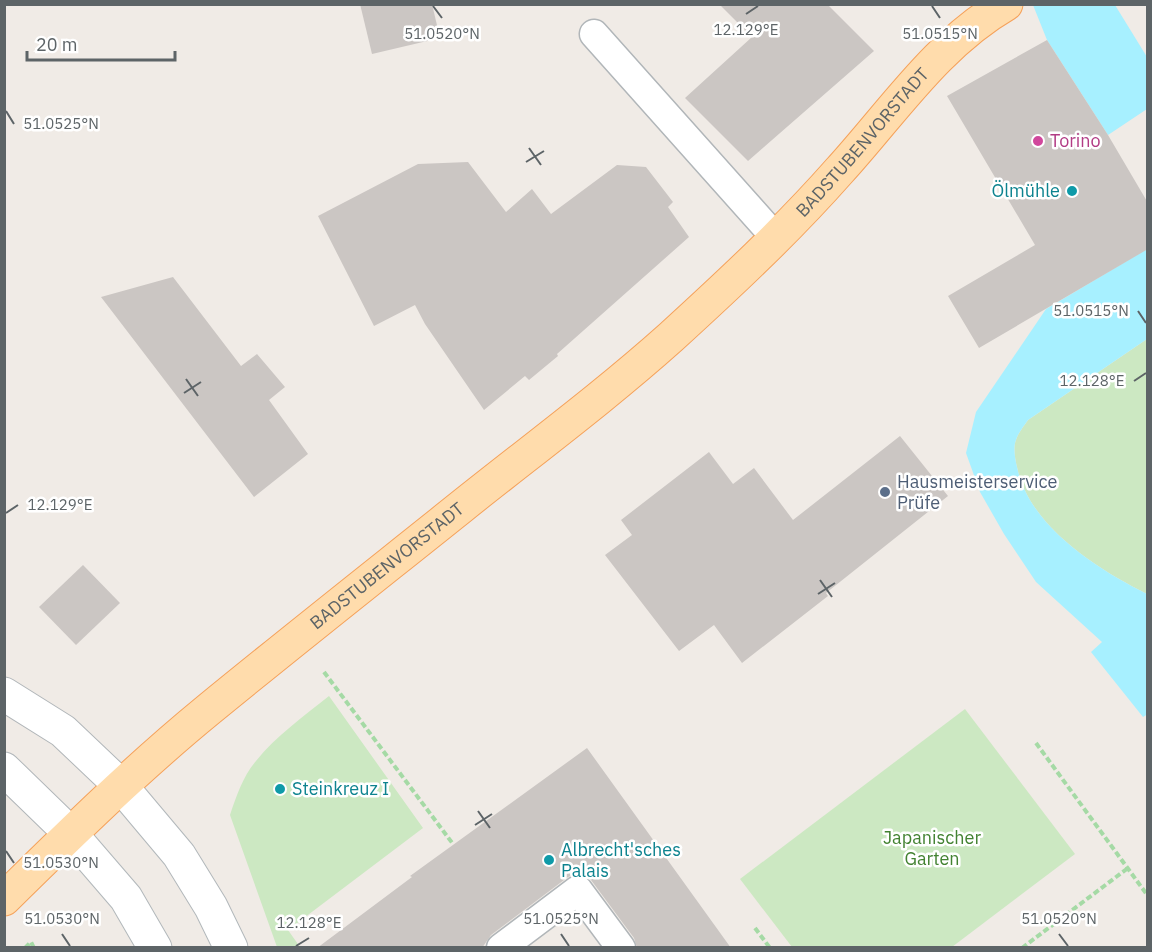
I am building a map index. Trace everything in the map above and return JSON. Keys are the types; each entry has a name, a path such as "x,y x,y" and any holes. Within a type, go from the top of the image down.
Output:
{"main road":[{"name":"BADSTUBENVORSTADT","path":"4,899 70,833 207,711 560,429 668,339 776,238 865,143 935,60 959,38 1006,4"},
{"path":"4,694 63,731 121,786 180,855 206,897 231,948"},
{"path":"4,770 14,776 70,833 126,898 155,948"}],"lane":[{"path":"594,34 776,238"},
{"path":"501,948 578,890 621,948"}],"path":[{"path":"299,638 453,844"},
{"path":"1036,743 1148,896"},
{"path":"1022,948 1128,868"},
{"path":"755,928 770,948"},
{"path":"24,948 30,942 34,948"}],"green space":[{"path":"1147,339 1147,594 1107,572 1050,527 1035,508 1024,488 1014,450 1017,437 1028,420"},
{"path":"329,696 423,828 288,930 300,947 277,947 230,815 237,794 251,767 281,735"},
{"name":"Japanischer Garten","path":"965,709 1075,854 952,947 792,947 740,879"}],"water":[{"path":"1033,5 1115,5 1147,57 1147,109 1108,135 1047,40"},
{"path":"1147,249 1147,339 1028,420 1017,437 1014,450 1024,488 1035,508 1050,527 1107,572 1147,594 1148,714 1143,717 1091,652 1102,642 1036,582 1004,534 980,492 966,453 976,412 1046,309"}],"building":[{"path":"360,4 432,4 440,38 372,54"},
{"path":"719,4 827,4 874,51 748,161 685,98 752,37"},
{"name":"Ölmühle","path":"1047,40 1108,135 1148,203 1148,249 979,348 948,296 1035,245 947,96"},
{"path":"468,162 506,212 532,189 551,214 617,165 646,167 673,202 668,207 689,237 557,354 558,356 529,380 525,376 484,410 425,324 415,305 374,326 318,216 418,164"},
{"path":"173,277 241,366 257,354 285,387 269,400 308,454 254,497 101,297"},
{"path":"900,436 948,496 826,593 828,596 742,663 714,625 679,651 605,555 632,535 621,520 709,452 733,484 754,468 793,520"},
{"path":"83,565 120,603 76,645 39,607"},
{"name":"Albrecht'sches Palais","path":"587,748 731,948 637,948 634,938 591,880 585,875 577,874 568,877 491,935 482,948 317,948 412,877 410,876"}],"place":[{"name":"Torino","path":"1038,141"},
{"name":"Ölmühle","path":"1072,191"},
{"name":"Hausmeisterservice Prüfe","path":"885,492"},
{"name":"Steinkreuz I","path":"280,789"},
{"name":"Albrecht'sches Palais","path":"549,860"}]}
